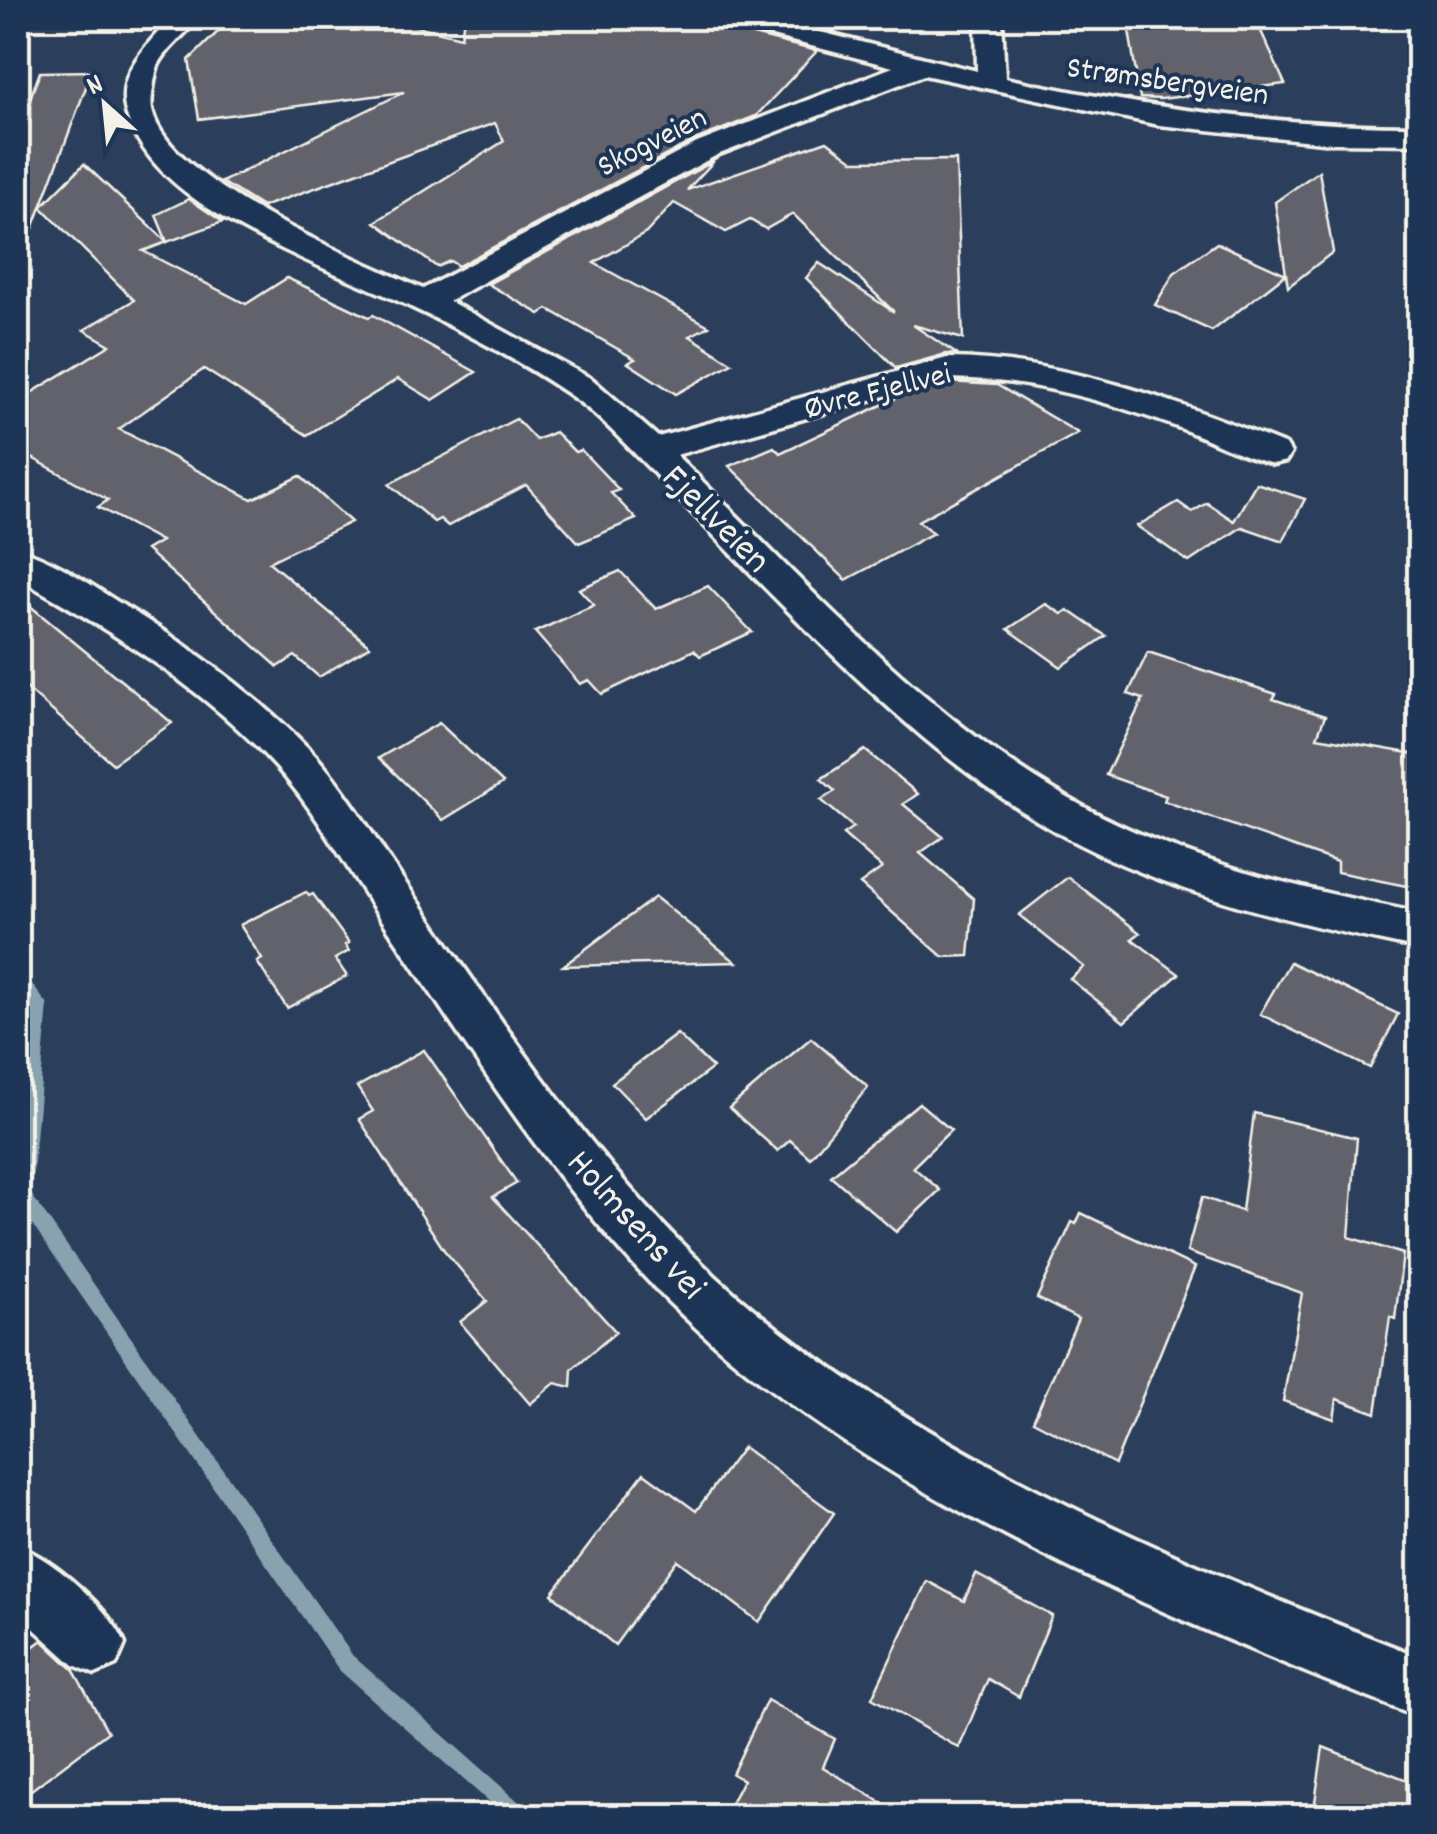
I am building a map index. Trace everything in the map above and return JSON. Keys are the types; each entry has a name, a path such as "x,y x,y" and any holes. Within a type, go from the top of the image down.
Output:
{"street":[{"name":"Fjellveien","path":"185,18 148,55 138,75 134,102 158,151 178,172 242,216 424,301 562,373 600,401 652,450 854,653 1012,784 1153,856 1336,916 1420,931"},
{"name":"Strømsbergveien","path":"735,18 1091,108 1176,122 1420,135"},
{"path":"989,18 991,81"},
{"name":"Skogveien","path":"424,301 706,149 922,66"},
{"name":"Øvre Fjellvei","path":"652,450 946,368 985,366 1034,373 1110,395 1273,453"},
{"name":"Holmsens vei","path":"18,562 140,632 238,706 298,764 468,1010 570,1149 644,1240 776,1360 860,1419 980,1490 1142,1574 1420,1688"},
{"path":"18,1575 95,1644"}],"building":[{"path":"232,18 383,18 461,37 464,18 718,18 725,28 817,51 756,116 695,140 458,266 450,261 437,267 375,222 504,141 495,123 262,207 222,182 404,92 199,119 189,60"},
{"path":"778,18 849,18 835,32"},
{"path":"1127,18 1255,18 1285,84 1161,99 1140,98"},
{"path":"92,71 22,258 18,257 18,130 40,72"},
{"path":"827,141 854,161 956,160 963,339 913,325 958,355 946,354 896,368 806,278 819,263 894,312 793,214 766,229 750,220 726,232 674,203 646,233 594,263 709,326 690,336 732,363 676,394 628,363 635,359 548,309 540,314 488,284 714,161 687,190"},
{"path":"84,164 167,242 143,251 246,304 287,278 369,317 373,315 476,372 433,400 398,379 307,435 204,369 119,429 252,499 300,476 351,522 269,562 370,646 319,677 295,656 278,667 146,550 161,541 98,507 108,500 18,450 18,401 110,345 84,330 134,300 41,207"},
{"path":"1319,171 1333,252 1288,287 1275,202"},
{"path":"189,199 223,222 167,242 156,215"},
{"path":"1217,243 1286,274 1212,331 1155,305 1174,273"},
{"path":"948,382 997,385 1078,433 918,521 933,533 846,580 729,466 774,447 780,453 903,395"},
{"path":"516,419 536,440 555,432 575,452 581,450 619,490 611,493 636,519 579,543 526,485 448,526 440,519 434,522 389,484"},
{"path":"1256,483 1305,499 1283,541 1242,527 1189,562 1137,526 1178,502 1192,512 1207,503 1234,521"},
{"path":"620,571 656,609 708,586 752,632 700,656 694,650 602,694 589,680 580,684 535,632 594,605 579,589"},
{"path":"18,596 172,723 113,764 18,681"},
{"path":"1046,604 1062,614 1068,610 1106,636 1061,667 1008,629"},
{"path":"1148,652 1276,694 1273,699 1325,716 1317,737 1420,755 1416,888 1337,872 1337,862 1164,801 1166,796 1106,775 1143,699 1128,694"},
{"path":"439,723 503,783 443,820 379,758"},
{"path":"865,750 918,794 903,804 943,837 920,853 974,899 969,956 943,957 860,884 882,868 843,834 853,827 821,800 835,791 821,779"},
{"path":"1068,877 1140,933 1132,939 1179,974 1124,1022 1070,979 1084,967 1019,915"},
{"path":"306,892 309,896 313,894 349,943 345,945 349,951 335,959 347,976 287,1008 257,962 262,959 240,925"},
{"path":"655,897 736,962 563,966"},
{"path":"1290,962 1398,1014 1370,1068 1260,1014"},
{"path":"677,1034 713,1068 646,1118 612,1083"},
{"path":"811,1038 868,1087 810,1158 790,1140 778,1151 729,1108"},
{"path":"424,1050 517,1183 493,1197 616,1332 572,1369 571,1387 555,1383 530,1404 460,1322 487,1301 444,1250 359,1119 373,1111 357,1087"},
{"path":"919,1103 951,1130 913,1167 940,1190 896,1232 831,1176"},
{"path":"1254,1113 1357,1138 1349,1237 1403,1254 1376,1413 1337,1399 1334,1419 1283,1401 1302,1293 1187,1252 1202,1197 1242,1211"},
{"path":"1081,1213 1195,1267 1115,1464 1033,1421 1078,1319 1037,1298 1072,1222 1076,1224"},
{"path":"743,1447 834,1513 759,1622 677,1560 615,1645 552,1594 644,1473 696,1511"},
{"path":"976,1574 1052,1616 1019,1697 988,1679 959,1748 872,1698 927,1581 964,1601"},
{"path":"42,1640 73,1669 108,1732 18,1800 18,1658"},
{"path":"767,1700 835,1739 823,1767 904,1816 724,1816 743,1780 732,1774"},
{"path":"1323,1747 1420,1785 1420,1816 1313,1816"}],"waterway":[{"path":"18,977 40,1005 22,1196 346,1663 520,1816"}]}
